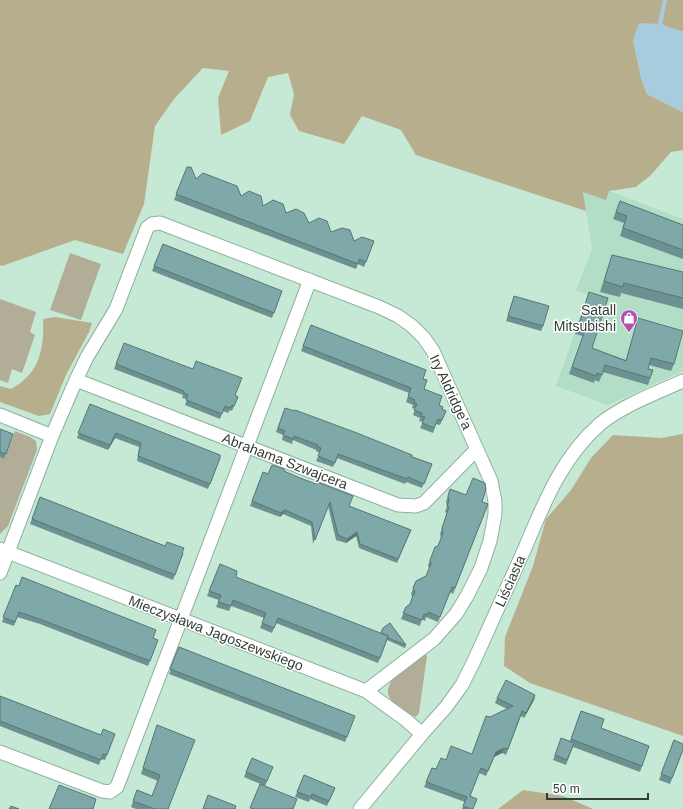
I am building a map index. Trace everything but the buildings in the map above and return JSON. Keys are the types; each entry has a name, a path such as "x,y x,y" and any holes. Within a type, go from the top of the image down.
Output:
{"street":[{"name":"Iry Aldridge’a","path":"76,380 87,356 116,309 147,228 152,224 160,223 390,312 406,321 419,332 439,362 477,449 493,488 495,514 486,552 473,584 456,614 434,639 366,691"},
{"path":"0,752 102,791 110,792 117,786 310,280"},
{"path":"0,572 4,550 76,380"},
{"name":"Abrahama Szwajcera","path":"76,380 398,505 416,506 424,503 477,449"},
{"name":"Liściasta","path":"360,809 446,707 470,671 553,484 572,455 600,424 612,416 635,403 683,381"},
{"path":"0,415 52,436"},
{"name":"Mieczysława Jagoszewskiego","path":"4,550 180,620 366,691 406,720 422,734"}],"shaded area":[{"path":"0,0 683,0 683,32 660,24 633,40 641,77 647,94 683,112 683,150 671,152 651,175 636,187 609,191 606,200 583,192 586,211 416,155 401,130 362,116 344,144 299,131 290,115 294,94 288,73 268,77 250,121 221,135 218,98 229,71 203,68 174,99 155,126 144,204 123,254 75,240 2,266 0,265"},
{"name":"Satall Mitsubishi","path":"609,191 683,219 683,371 608,405 556,386 588,295 576,290 592,249 583,192"},
{"path":"70,253 101,264 81,320 50,310"},
{"path":"0,299 36,312 30,332 35,335 22,373 12,369 8,383 0,380"},
{"path":"55,317 92,323 89,332 66,375 50,414 39,416 0,402 0,386 11,389 23,381 36,366 41,351 43,319"},
{"path":"15,431 36,441 37,450 8,526 0,534 0,457 4,459"},
{"path":"683,434 683,736 530,683 504,666 505,637 533,566 546,519 571,490 591,458 613,435 661,438"},
{"path":"425,654 427,656 419,713 416,717 405,712 392,701 388,695 388,688 392,680"},
{"path":"523,790 563,796 593,809 498,809"}],"water":[{"path":"639,23 660,24 683,32 683,112 647,94 641,77 633,40"}],"waterway":[{"path":"663,28 660,24 665,0"}],"place":[{"name":"Satall Mitsubishi","path":"629,333"}]}
